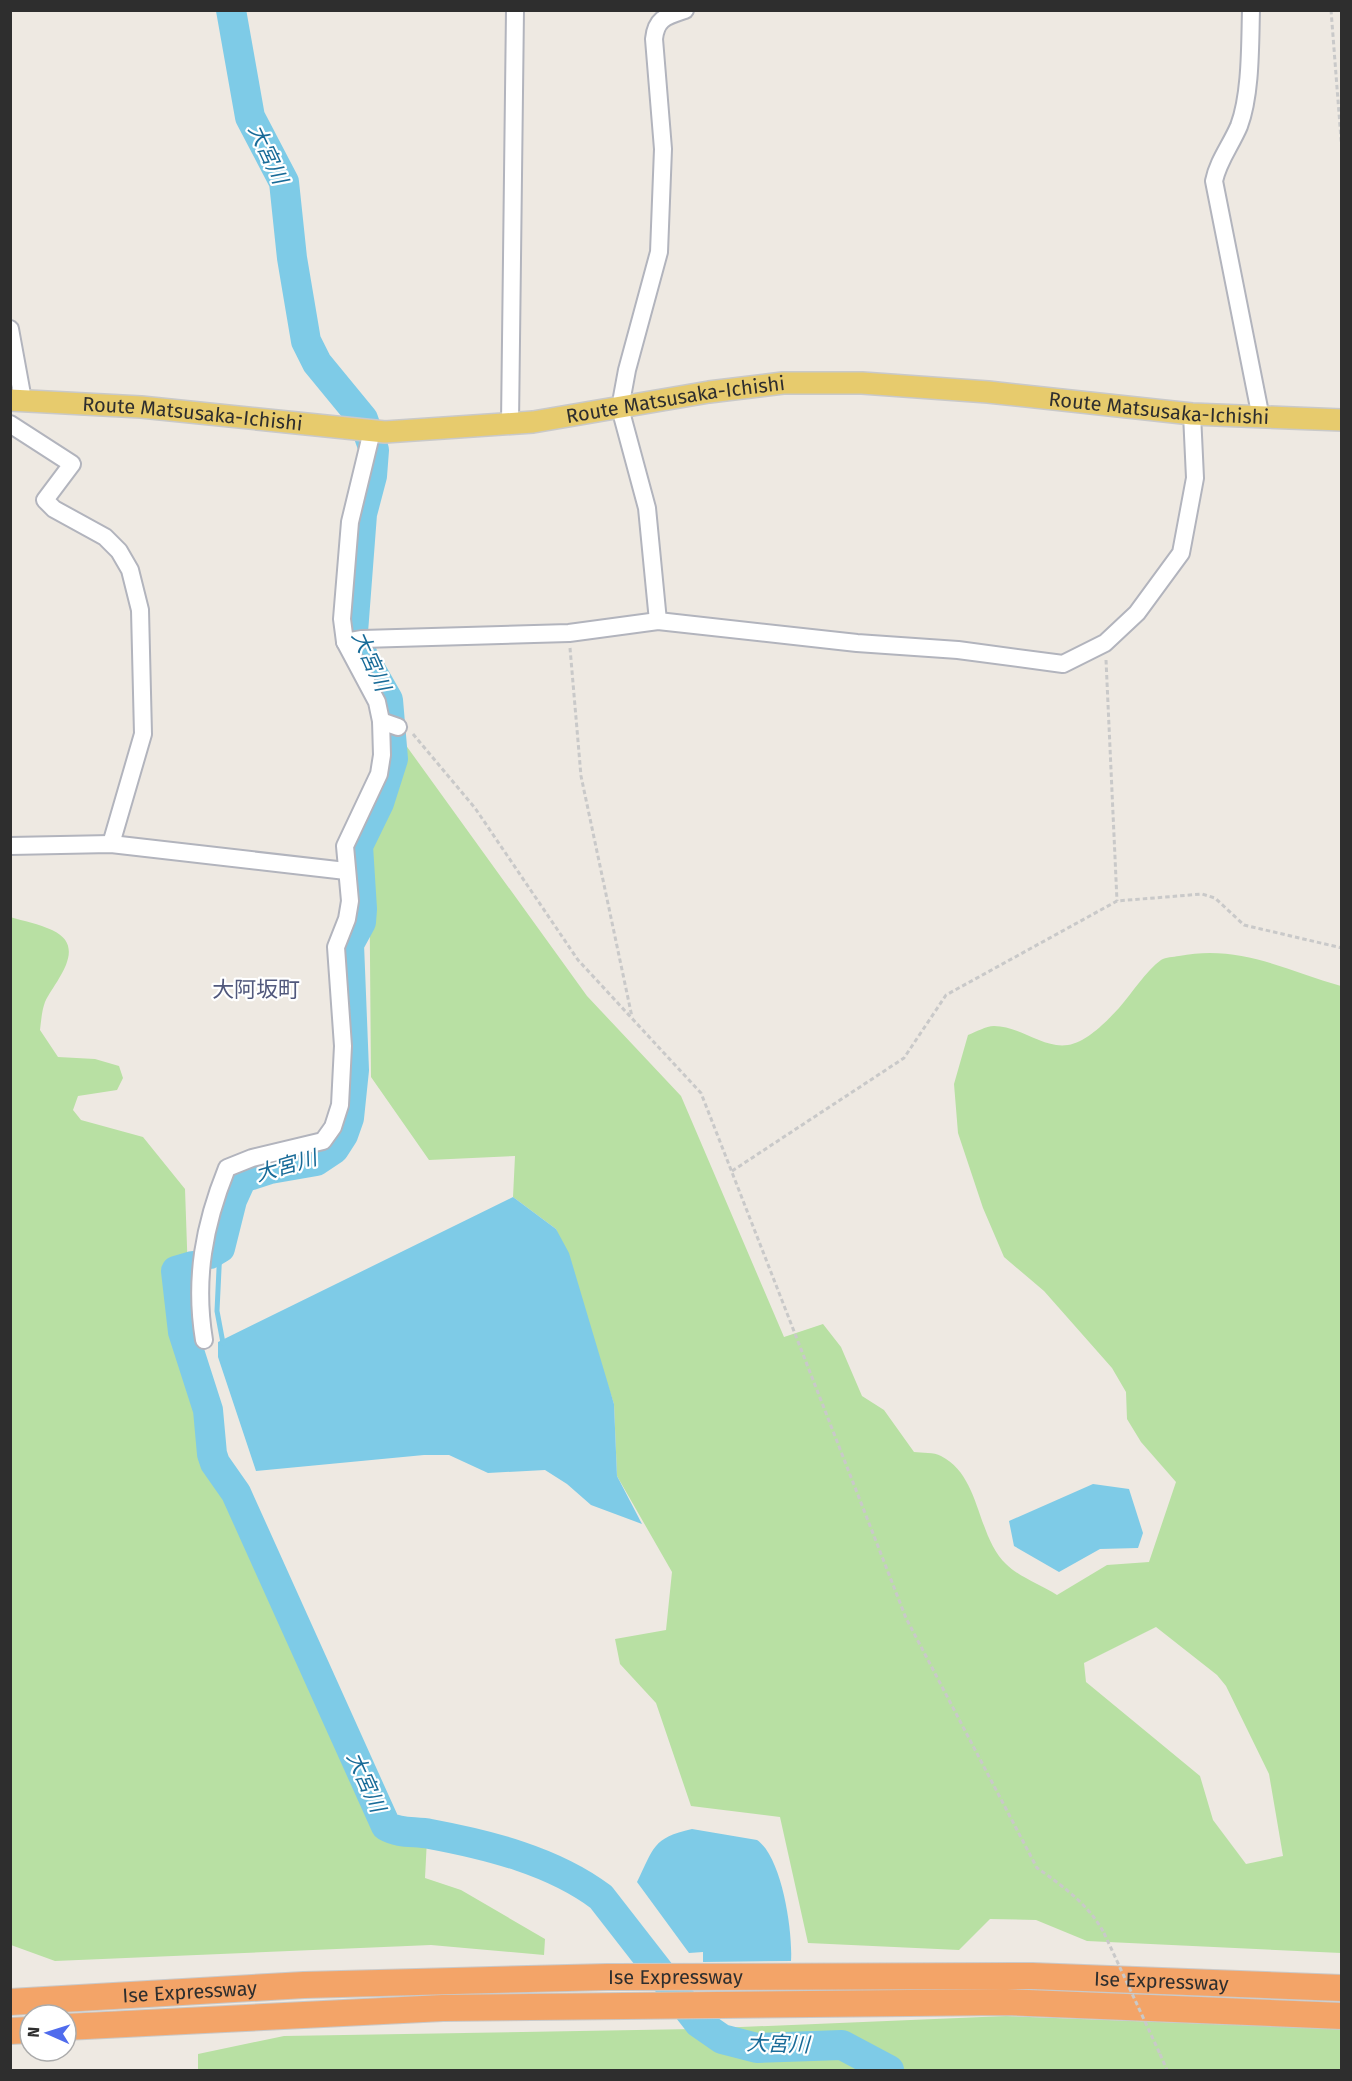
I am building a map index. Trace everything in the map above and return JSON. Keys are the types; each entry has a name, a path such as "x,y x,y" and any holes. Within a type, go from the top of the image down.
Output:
{"highway":[{"name":"Ise Expressway","path":"10,2002 304,1985 608,1977 1032,1976 1341,1988"},
{"name":"Ise Expressway","path":"78,2026 305,2014 607,2006 1006,2002 1341,2016"}],"main road":[{"name":"Route Matsusaka-Ichishi","path":"17,400 141,407 368,435 510,424 709,392 783,383 862,383 988,392 1192,414 1341,420"}],"street":[{"path":"510,424 515,10"},
{"path":"658,621 647,508 620,408 627,370 659,252 663,149 654,39 655,25 664,16 685,10"},
{"path":"1251,10 1245,104 1239,126 1216,169 1214,181 1261,418"},
{"path":"10,329 17,400"},
{"path":"351,641 568,633 658,621 857,643 958,650 1063,664 1105,644 1137,613 1181,553 1195,478 1192,414"},
{"path":"10,424 72,464 45,500 54,509 105,537 119,551 130,570 140,610 143,734 111,844"},
{"path":"204,1340 201,1320 201,1253 215,1197 227,1168 252,1158 323,1141 333,1127 336,1116 343,1073 343,1046 336,946 350,910 346,871 348,836 379,774 387,723 342,619 350,522 361,482 368,435"},
{"path":"10,846 111,844 346,871"}],"path":[{"path":"1331,10 1341,152"},
{"path":"568,633 581,776 633,1019"},
{"path":"1105,644 1117,901"},
{"path":"387,723 411,732 475,808 578,960 701,1093 906,1618 1036,1868 1065,1887 1097,1919 1167,2070"},
{"path":"732,1171 904,1058 946,995 1117,901 1202,894 1215,898 1244,925 1341,948"}],"green space":[{"path":"405,744 587,996 681,1096 784,1337 823,1324 841,1347 862,1396 884,1410 914,1452 941,1456 954,1465 964,1477 989,1538 996,1552 1006,1564 1057,1595 1107,1565 1149,1562 1176,1482 1141,1442 1127,1419 1126,1392 1112,1368 1044,1291 1004,1257 983,1208 958,1133 954,1084 968,1035 994,1026 1004,1027 1050,1044 1075,1043 1109,1019 1145,976 1163,959 1201,953 1222,953 1262,960 1341,986 1341,1953 1087,1941 1036,1920 990,1919 959,1950 808,1943 780,1817 691,1806 656,1703 620,1664 615,1639 666,1630 672,1572 617,1476 614,1404 556,1229 513,1197 515,1156 429,1160 371,1077 369,840","holes":["1156,1627 1217,1675 1226,1686 1269,1774 1283,1856 1246,1864 1213,1820 1200,1776 1086,1682 1084,1663"]},
{"path":"10,917 52,930 63,937 68,945 69,955 45,1002 40,1030 58,1057 95,1059 119,1066 123,1078 117,1090 78,1096 73,1110 81,1120 143,1137 185,1189 190,1332 196,1393 209,1460 235,1526 344,1721 393,1823 427,1839 425,1878 461,1890 545,1939 544,1955 431,1945 55,1961 11,1945"},
{"path":"1006,2016 1342,2029 1341,2070 198,2070 198,2054 284,2036 694,2029"}],"water":[{"path":"513,1197 556,1229 569,1253 614,1404 617,1476 642,1524 591,1505 567,1484 545,1470 488,1473 449,1455 424,1455 256,1471 218,1357 218,1342"},
{"path":"1093,1484 1129,1489 1143,1533 1138,1548 1100,1549 1059,1572 1014,1546 1009,1521"},
{"path":"692,1829 757,1840 766,1849 773,1862 784,1896 790,1932 791,1961 703,1962 703,1952 689,1953 637,1882 656,1846 669,1836"}],"waterway":[{"name":"大宮川","path":"210,1254 220,1248 232,1200 242,1178 270,1169 316,1161 334,1149 343,1135 349,1118 354,1070 349,944 361,922 358,846 379,803 393,759 388,700 364,658 353,632 362,514 372,476 374,450 363,419 317,363 306,341 292,258 284,182 250,117 231,10"},
{"path":"220,1248 217,1311 223,1343"},
{"name":"大宮川","path":"193,1266 176,1271 183,1332 208,1410 215,1463 236,1493 386,1826 497,1849 541,1864 582,1884 601,1897 699,2023 722,2039 757,2048 842,2045 889,2070"}],"district":[{"name":"大阿坂町","path":"256,989"}]}
